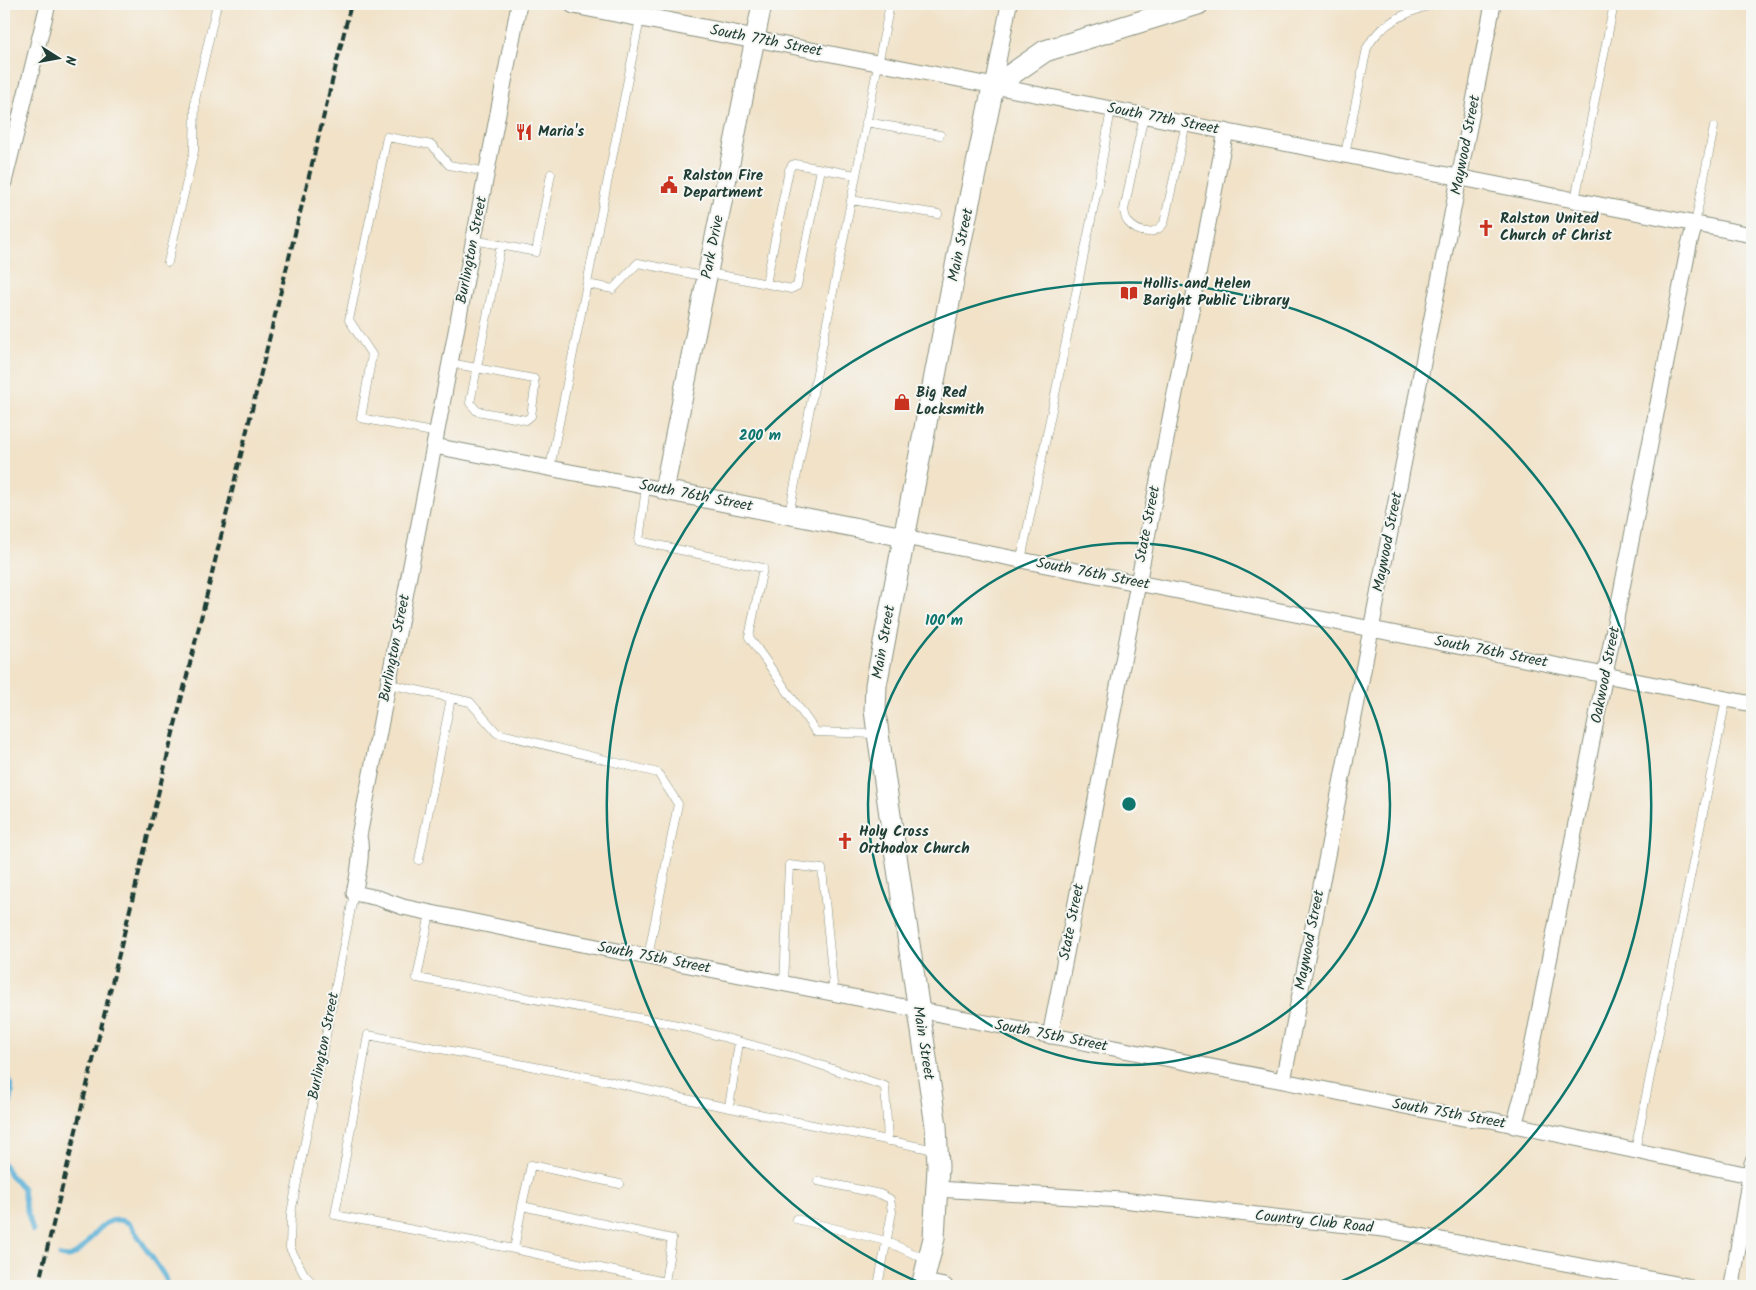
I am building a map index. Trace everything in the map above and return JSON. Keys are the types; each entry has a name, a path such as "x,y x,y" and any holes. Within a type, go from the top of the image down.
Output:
{"main road":[{"path":"993,87 1045,51 1198,4"},
{"name":"Main Street","path":"923,1284 934,1238 937,1189 936,1126 875,710 878,667 959,250 993,87"}],"street":[{"path":"4,182 48,4"},
{"name":"Burlington Street","path":"354,893 360,867 359,836 519,4"},
{"name":"South 77th Street","path":"574,4 642,10 755,38 972,80 993,87 1345,154 1752,235"},
{"name":"Park Drive","path":"655,488 708,275 762,4"},
{"name":"Main Street","path":"993,87 1009,4"},
{"name":"Maywood Street","path":"1283,1081 1493,4"},
{"name":"State Street","path":"1050,1036 1226,131"},
{"name":"Oakwood Street","path":"1514,1126 1524,1089 1687,255 1695,224"},
{"name":"South 76th Street","path":"435,440 550,468 1752,704"},
{"name":"South 75th Street","path":"354,893 430,913 834,994 1463,1118 1491,1120 1635,1151 1751,1169"},
{"path":"1732,1286 1751,1169"},
{"name":"Country Club Road","path":"937,1189 1122,1200 1383,1229 1671,1285 1687,1286"},
{"path":"923,1284 945,1286"}],"lane":[{"path":"168,262 194,152 195,100 217,4"},
{"path":"788,515 890,4"},
{"path":"1345,154 1367,48 1372,37 1390,22 1417,9 1434,4"},
{"path":"1575,200 1614,4"},
{"path":"550,468 642,10"},
{"path":"1021,560 1097,192 1111,109"},
{"path":"1144,115 1124,210 1126,221 1138,230 1150,233 1159,229 1164,223 1186,123"},
{"path":"866,122 940,135"},
{"path":"1695,224 1714,127"},
{"path":"435,440 361,418 372,355 350,320 387,136 432,145 449,164 487,172"},
{"path":"768,284 767,279 789,170 792,165 856,175"},
{"path":"587,284 613,289 638,263 791,289 797,286 821,169"},
{"path":"474,240 536,252 551,174"},
{"path":"851,200 938,214"},
{"path":"450,363 476,368 534,379 535,388 531,416 526,420 477,411 470,403 476,368 501,245"},
{"path":"655,488 639,541 763,568 749,638 816,732 878,734"},
{"path":"389,684 470,702 497,733 658,773 678,804 648,957"},
{"path":"419,860 451,698"},
{"path":"1635,1151 1726,699"},
{"path":"784,984 789,865 822,869 834,994"},
{"name":"Burlington Street","path":"314,1286 304,1274 290,1248 291,1213 354,893"},
{"path":"430,913 417,978 678,1025 796,1057 884,1086 888,1141"},
{"path":"683,1286 514,1249 335,1215 368,1035 608,1081 937,1150"},
{"path":"729,1107 739,1042"},
{"path":"514,1249 531,1165 620,1184"},
{"path":"818,1181 880,1194 890,1199 892,1212 878,1286"},
{"path":"522,1206 672,1239 665,1282"},
{"path":"796,1219 886,1240 929,1261"}],"waterway":[{"path":"4,1068 12,1092 12,1097 4,1116"},
{"path":"4,1164 10,1175 23,1188 25,1204 33,1231"},
{"path":"60,1256 68,1257 75,1254 103,1226 111,1221 120,1220 130,1224 169,1286"}],"railway":[{"path":"38,1286 351,4"}],"place":[{"name":"Maria's","path":"524,132"},
{"name":"Ralston Fire Department","path":"669,185"},
{"name":"Ralston United Church of Christ","path":"1486,228"},
{"name":"Hollis and Helen Baright Public Library","path":"1129,293"},
{"name":"Big Red Locksmith","path":"902,402"},
{"name":"Holy Cross Orthodox Church","path":"845,841"}]}
